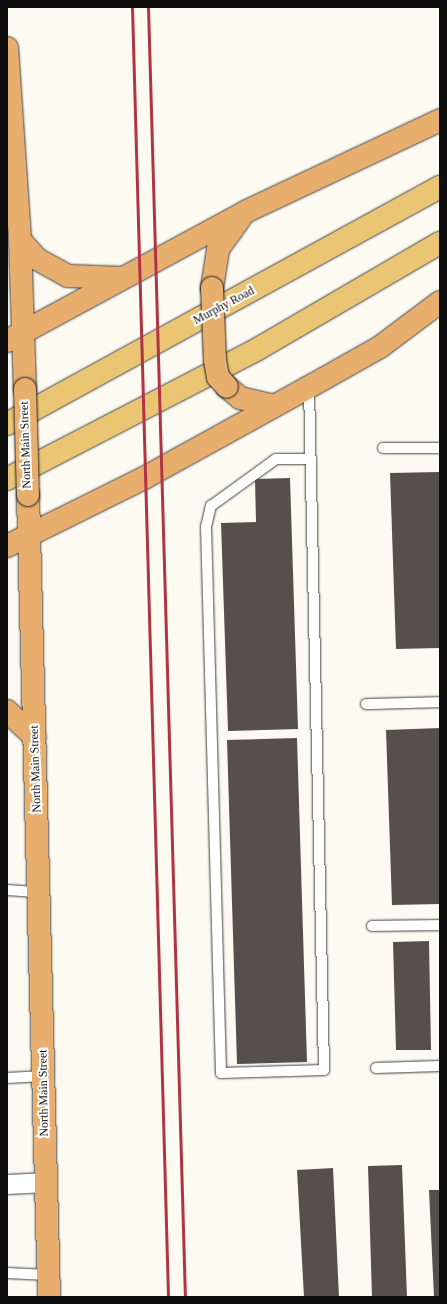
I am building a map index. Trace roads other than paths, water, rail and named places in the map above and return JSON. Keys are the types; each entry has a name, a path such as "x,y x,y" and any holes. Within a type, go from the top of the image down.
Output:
{"highway":[{"name":"North Main Street","path":"7,48 20,240 14,337 25,389 30,536 49,1297"},
{"path":"14,337 247,211 440,120"},
{"path":"247,211 218,249 212,288 215,360 218,376 227,387 240,398 274,406"},
{"path":"7,264 20,240 37,259 68,276 124,278"},
{"path":"7,546 30,536 144,478 309,387 380,346 440,302"},
{"path":"7,711 35,736"}],"main road":[{"name":"Murphy Road","path":"7,424 440,187"},
{"path":"7,479 256,350 440,243"}],"street":[{"path":"7,1184 46,1182"}],"lane":[{"path":"309,387 324,1070 221,1073 206,528 212,506 264,466 276,459 310,459"},
{"path":"383,448 440,448"},
{"path":"366,704 440,702"},
{"path":"7,890 39,892"},
{"path":"372,926 440,925"},
{"path":"376,1068 440,1066"},
{"path":"7,1078 44,1076"},
{"path":"7,1274 48,1275"}],"railway":[{"path":"132,7 168,1297"},
{"path":"148,7 185,1297"}]}
